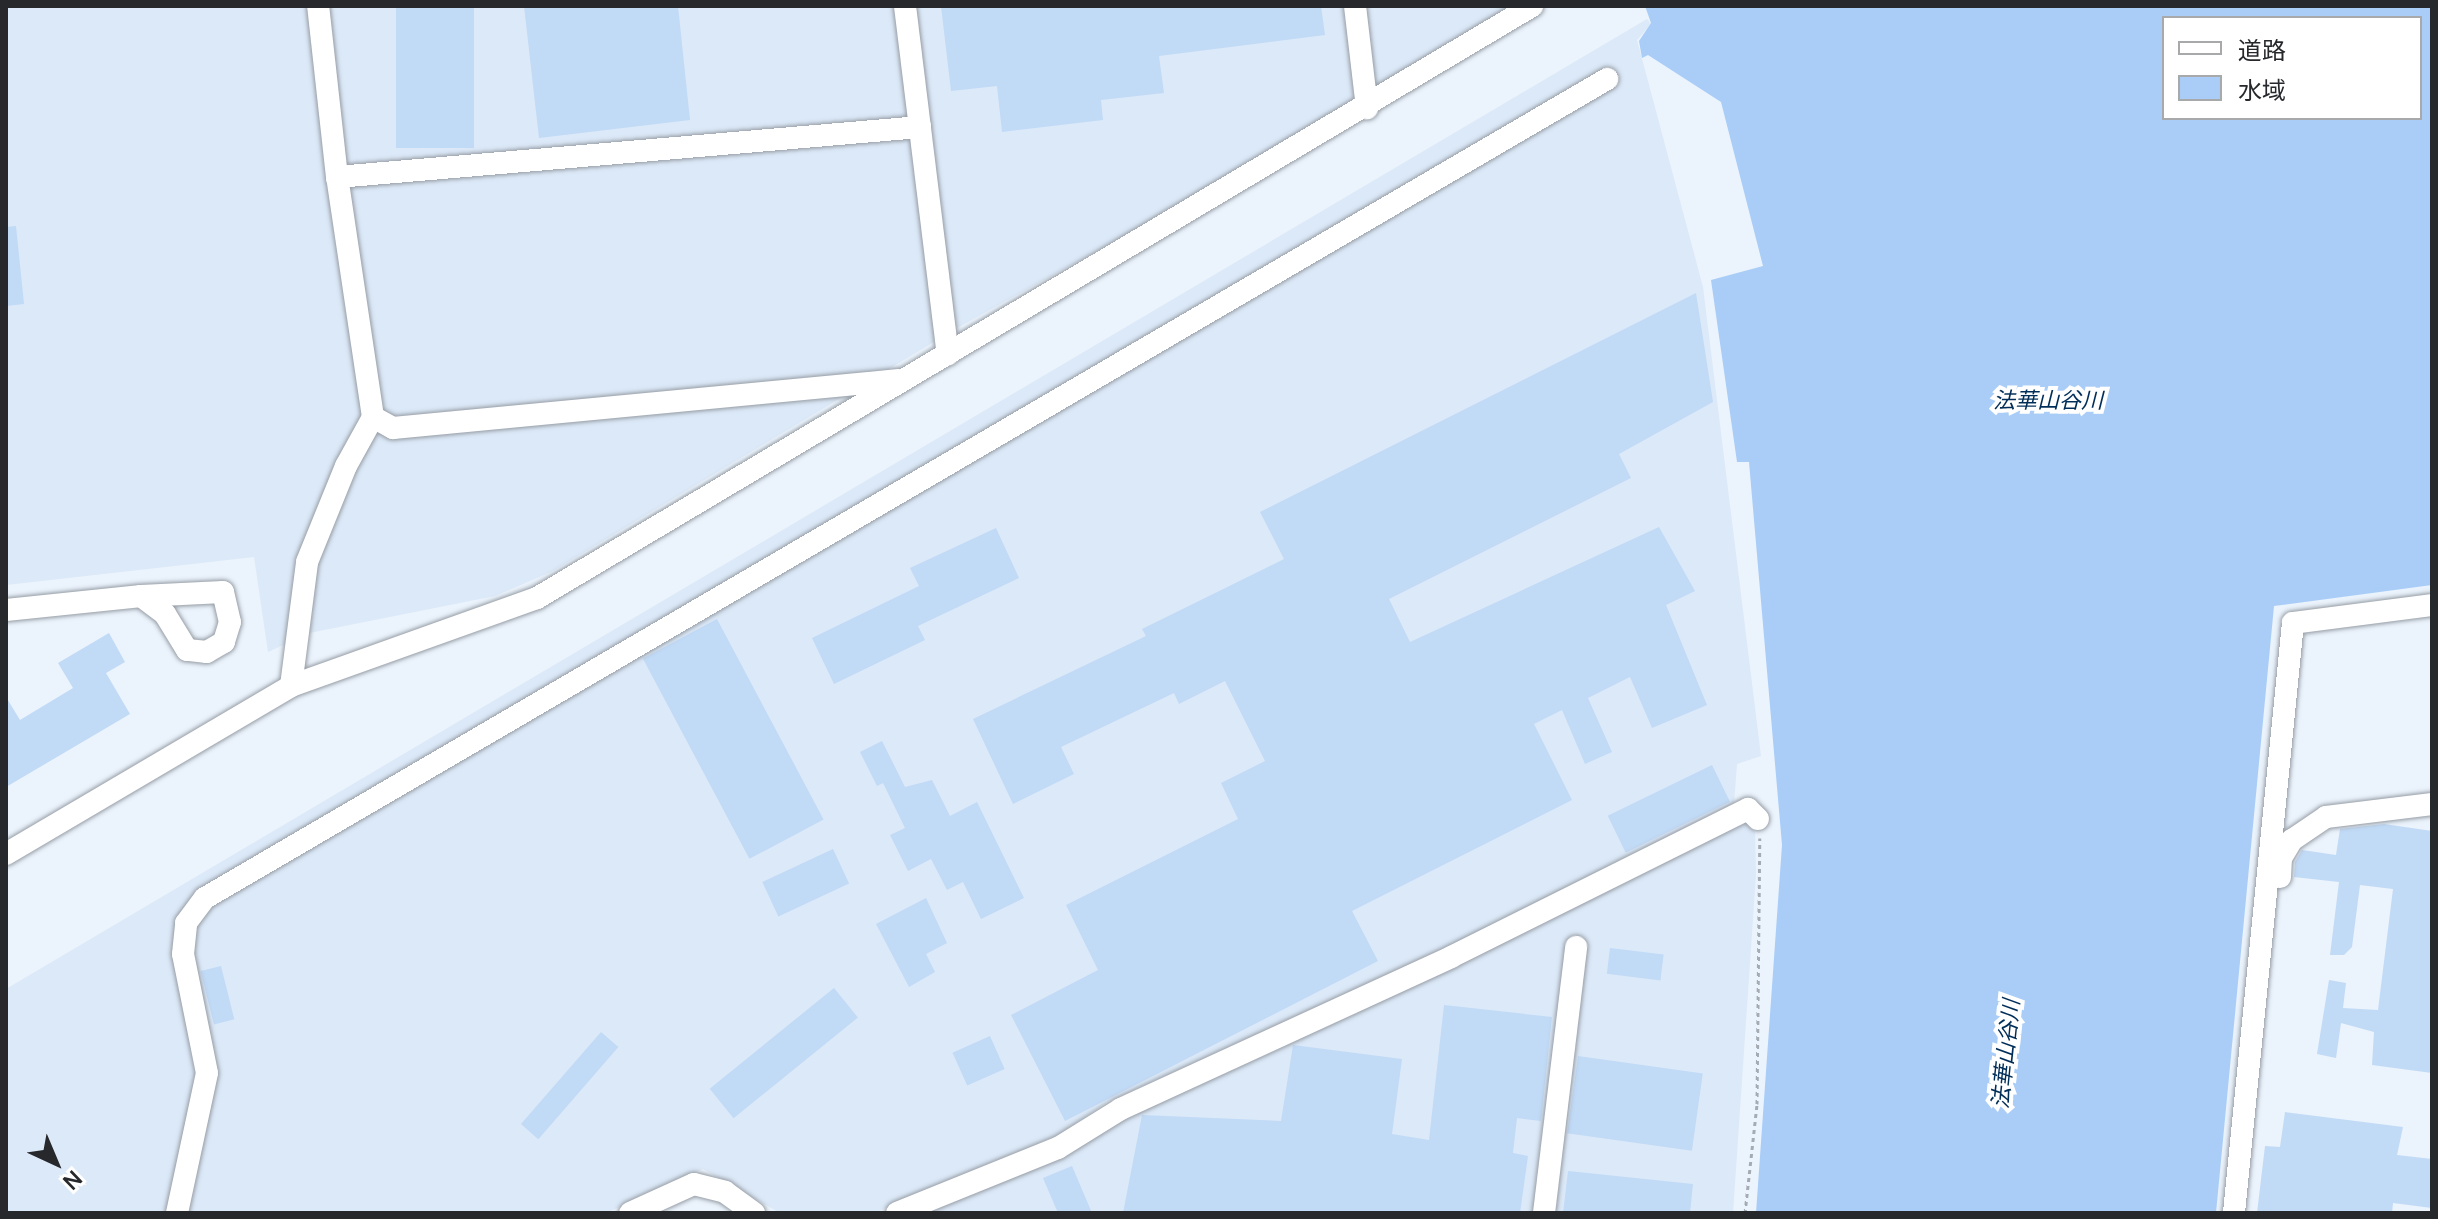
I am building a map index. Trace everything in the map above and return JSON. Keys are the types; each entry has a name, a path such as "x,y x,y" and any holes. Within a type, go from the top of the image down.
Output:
{"street":[{"path":"291,686 307,562 346,466 373,417 337,177 318,6"},
{"path":"905,6 948,354"},
{"path":"1355,6 1367,108"},
{"path":"6,854 291,686 537,598 1367,108 1532,6"},
{"path":"177,1213 207,1073 183,954 186,923 205,898 1607,79"},
{"path":"337,177 920,127"},
{"path":"373,417 393,428 905,380"},
{"path":"6,610 141,596 223,592 230,622 224,642 207,652 187,650 165,614 141,596"},
{"path":"2234,1213 2293,623 2432,605"},
{"path":"2248,1213 2281,858 2305,828 2326,817 2432,804"},
{"path":"897,1213 1058,1148 1121,1109 1451,957 1748,809 1758,819"},
{"path":"1544,1213 1576,947"},
{"path":"630,1213 694,1184 725,1192 754,1213"}],"path":[{"path":"1745,1213 1757,1104 1762,921 1758,819"}],"shaded area":[{"path":"6,6 1540,6 957,328 553,571 495,596 309,633 268,652 254,557 6,585"},
{"path":"1647,19 1651,24 1637,40 1703,287 1761,756 1737,764 1734,804 1448,948 1107,1102 1060,1134 874,1213 780,1213 703,1169 606,1213 6,1213 6,989"},
{"path":"1742,820 1755,832 1756,874 1733,1213 926,1213 1111,1118"}],"water":[{"name":"法華山谷川","path":"1645,6 2432,6 2432,585 2274,606 2216,1213 1756,1213 1782,845 1749,462 1737,462 1711,280 1763,266 1721,102 1648,55 1642,58 1639,41 1651,23"}],"building":[{"path":"396,6 474,6 474,148 396,148"},
{"path":"524,6 678,6 690,120 539,138"},
{"path":"941,6 1321,6 1325,35 1159,56 1164,93 1101,100 1103,120 1002,132 997,86 951,91"},
{"path":"16,226 24,304 6,306 6,227"},
{"path":"1696,293 1713,402 1619,454 1631,478 1389,599 1410,642 1659,527 1695,591 1666,605 1707,705 1652,728 1630,677 1588,698 1612,752 1585,764 1562,710 1534,724 1572,800 1352,911 1378,961 1065,1121 1011,1015 1098,970 1066,905 1238,819 1221,783 1265,761 1225,681 1179,704 1174,693 1061,747 1074,774 1013,804 973,719 1146,636 1142,629 1284,559 1260,512"},
{"path":"996,528 1019,578 918,626 925,640 834,684 812,638 919,586 910,568"},
{"path":"717,619 824,819 749,859 643,658"},
{"path":"109,633 125,662 106,673 130,714 6,787 6,697 20,720 73,688 58,663"},
{"path":"882,741 905,787 932,780 950,816 977,802 1024,898 981,919 963,882 947,890 931,859 908,871 890,835 905,828 883,783 877,786 860,752"},
{"path":"1712,765 1730,802 1626,853 1608,816"},
{"path":"2384,824 2432,831 2432,1073 2372,1065 2374,1032 2341,1023 2336,1058 2317,1054 2329,980 2346,983 2343,1008 2378,1010 2393,889 2360,885 2352,947 2344,955 2330,955 2339,882 2294,877 2295,862 2302,850 2336,855 2340,829"},
{"path":"833,849 849,883 778,916 762,882"},
{"path":"926,898 947,943 926,954 935,972 909,987 876,924"},
{"path":"1610,948 1664,955 1660,980 1607,974"},
{"path":"221,966 234,1019 214,1024 201,971"},
{"path":"834,988 858,1018 734,1118 710,1089"},
{"path":"1444,1005 1552,1017 1541,1121 1517,1118 1513,1153 1528,1156 1520,1213 1123,1213 1142,1115 1281,1121 1293,1045 1402,1059 1392,1134 1429,1140"},
{"path":"601,1032 618,1047 538,1139 521,1124"},
{"path":"990,1036 1005,1069 967,1086 953,1053"},
{"path":"1578,1056 1703,1074 1692,1151 1567,1133"},
{"path":"2285,1112 2403,1127 2397,1155 2432,1159 2432,1208 2393,1203 2392,1213 2257,1213 2265,1146 2280,1147"},
{"path":"1072,1166 1092,1213 1058,1213 1043,1178"},
{"path":"1568,1171 1693,1184 1690,1213 1563,1213"}]}
